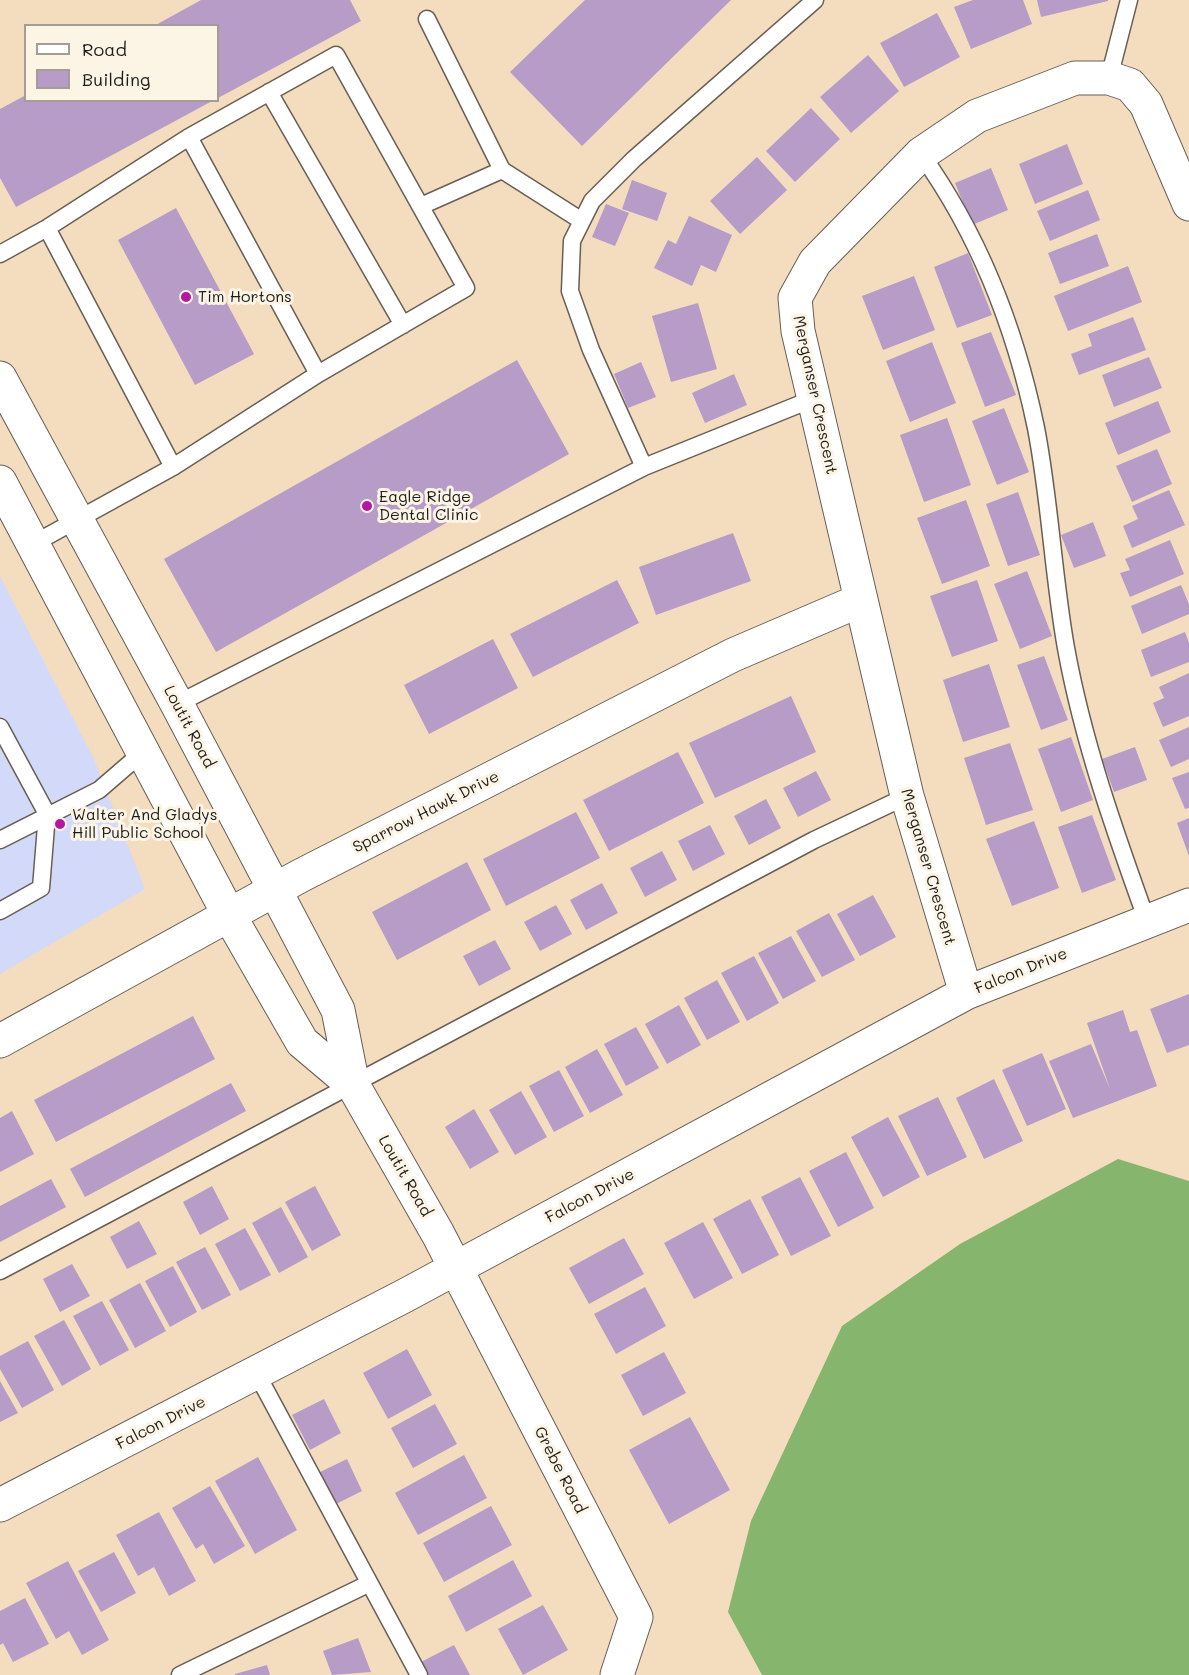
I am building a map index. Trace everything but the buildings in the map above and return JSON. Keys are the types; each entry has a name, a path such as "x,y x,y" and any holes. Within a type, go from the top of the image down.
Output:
{"street":[{"name":"Merganser Crescent","path":"966,993 907,796 798,331 795,298 814,262 921,154 977,116 1036,91 1075,78 1109,78 1130,85 1146,104 1189,204"},
{"name":"Loutit Road","path":"0,378 177,704 338,1010 353,1085 455,1269"},
{"name":"Loutit Road","path":"0,482 229,915 302,1042 353,1085"},
{"name":"Sparrow Hawk Drive","path":"0,1041 275,890 733,655 861,600"},
{"name":"Falcon Drive","path":"0,1505 455,1269 966,993 1189,905"},
{"name":"Grebe Road","path":"455,1269 636,1617 617,1675"}],"lane":[{"path":"644,467 591,350 570,291 572,241 592,201 634,159 815,0"},
{"path":"1109,78 1129,0"},
{"path":"427,19 502,170 582,221"},
{"path":"0,254 47,228 189,138 336,55 466,288 318,374 173,467 33,544"},
{"path":"269,92 403,325"},
{"path":"189,138 318,374"},
{"path":"921,154 941,182 981,256 1010,326 1036,428 1064,636 1079,714 1115,833 1147,921"},
{"path":"421,206 502,170"},
{"path":"47,228 173,467"},
{"path":"177,704 644,467 815,398"},
{"path":"0,727 47,814 41,888 0,911"},
{"path":"0,840 47,814 99,790 143,752"},
{"path":"0,1271 814,840 907,796"},
{"path":"256,1374 419,1675"},
{"path":"180,1675 368,1584"}],"shaded area":[{"name":"Walter And Gladys Hill Public School","path":"0,576 94,759 145,889 0,974"}],"green space":[{"path":"1118,1159 1189,1181 1189,1675 762,1675 728,1612 751,1521 842,1326 960,1244"}],"place":[{"name":"Tim Hortons","path":"186,297"},
{"name":"Eagle Ridge Dental Clinic","path":"367,506"},
{"name":"Walter And Gladys Hill Public School","path":"60,824"}]}
